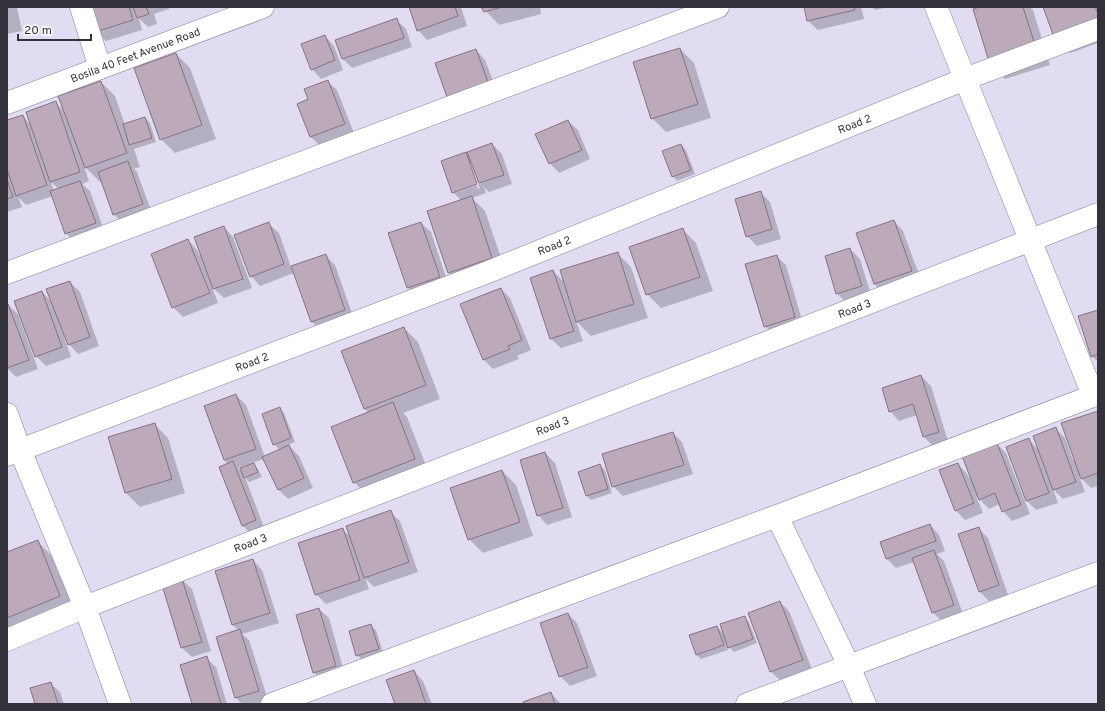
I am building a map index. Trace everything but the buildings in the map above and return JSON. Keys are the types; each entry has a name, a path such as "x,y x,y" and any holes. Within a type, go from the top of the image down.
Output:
{"street":[{"path":"81,7 100,68"},
{"name":"Bosila 40 Feet Avenue Road","path":"7,104 100,68 232,13 263,7"},
{"path":"7,273 718,7"},
{"path":"272,704 777,516 1096,394 1030,239 936,7"},
{"name":"Road 2","path":"14,452 488,272 965,79 1098,29"},
{"name":"Road 3","path":"7,640 85,607 1030,239 1098,214"},
{"path":"7,414 14,452 85,607 120,704"},
{"path":"777,516 849,666 865,704"},
{"path":"747,704 1098,573"}]}
